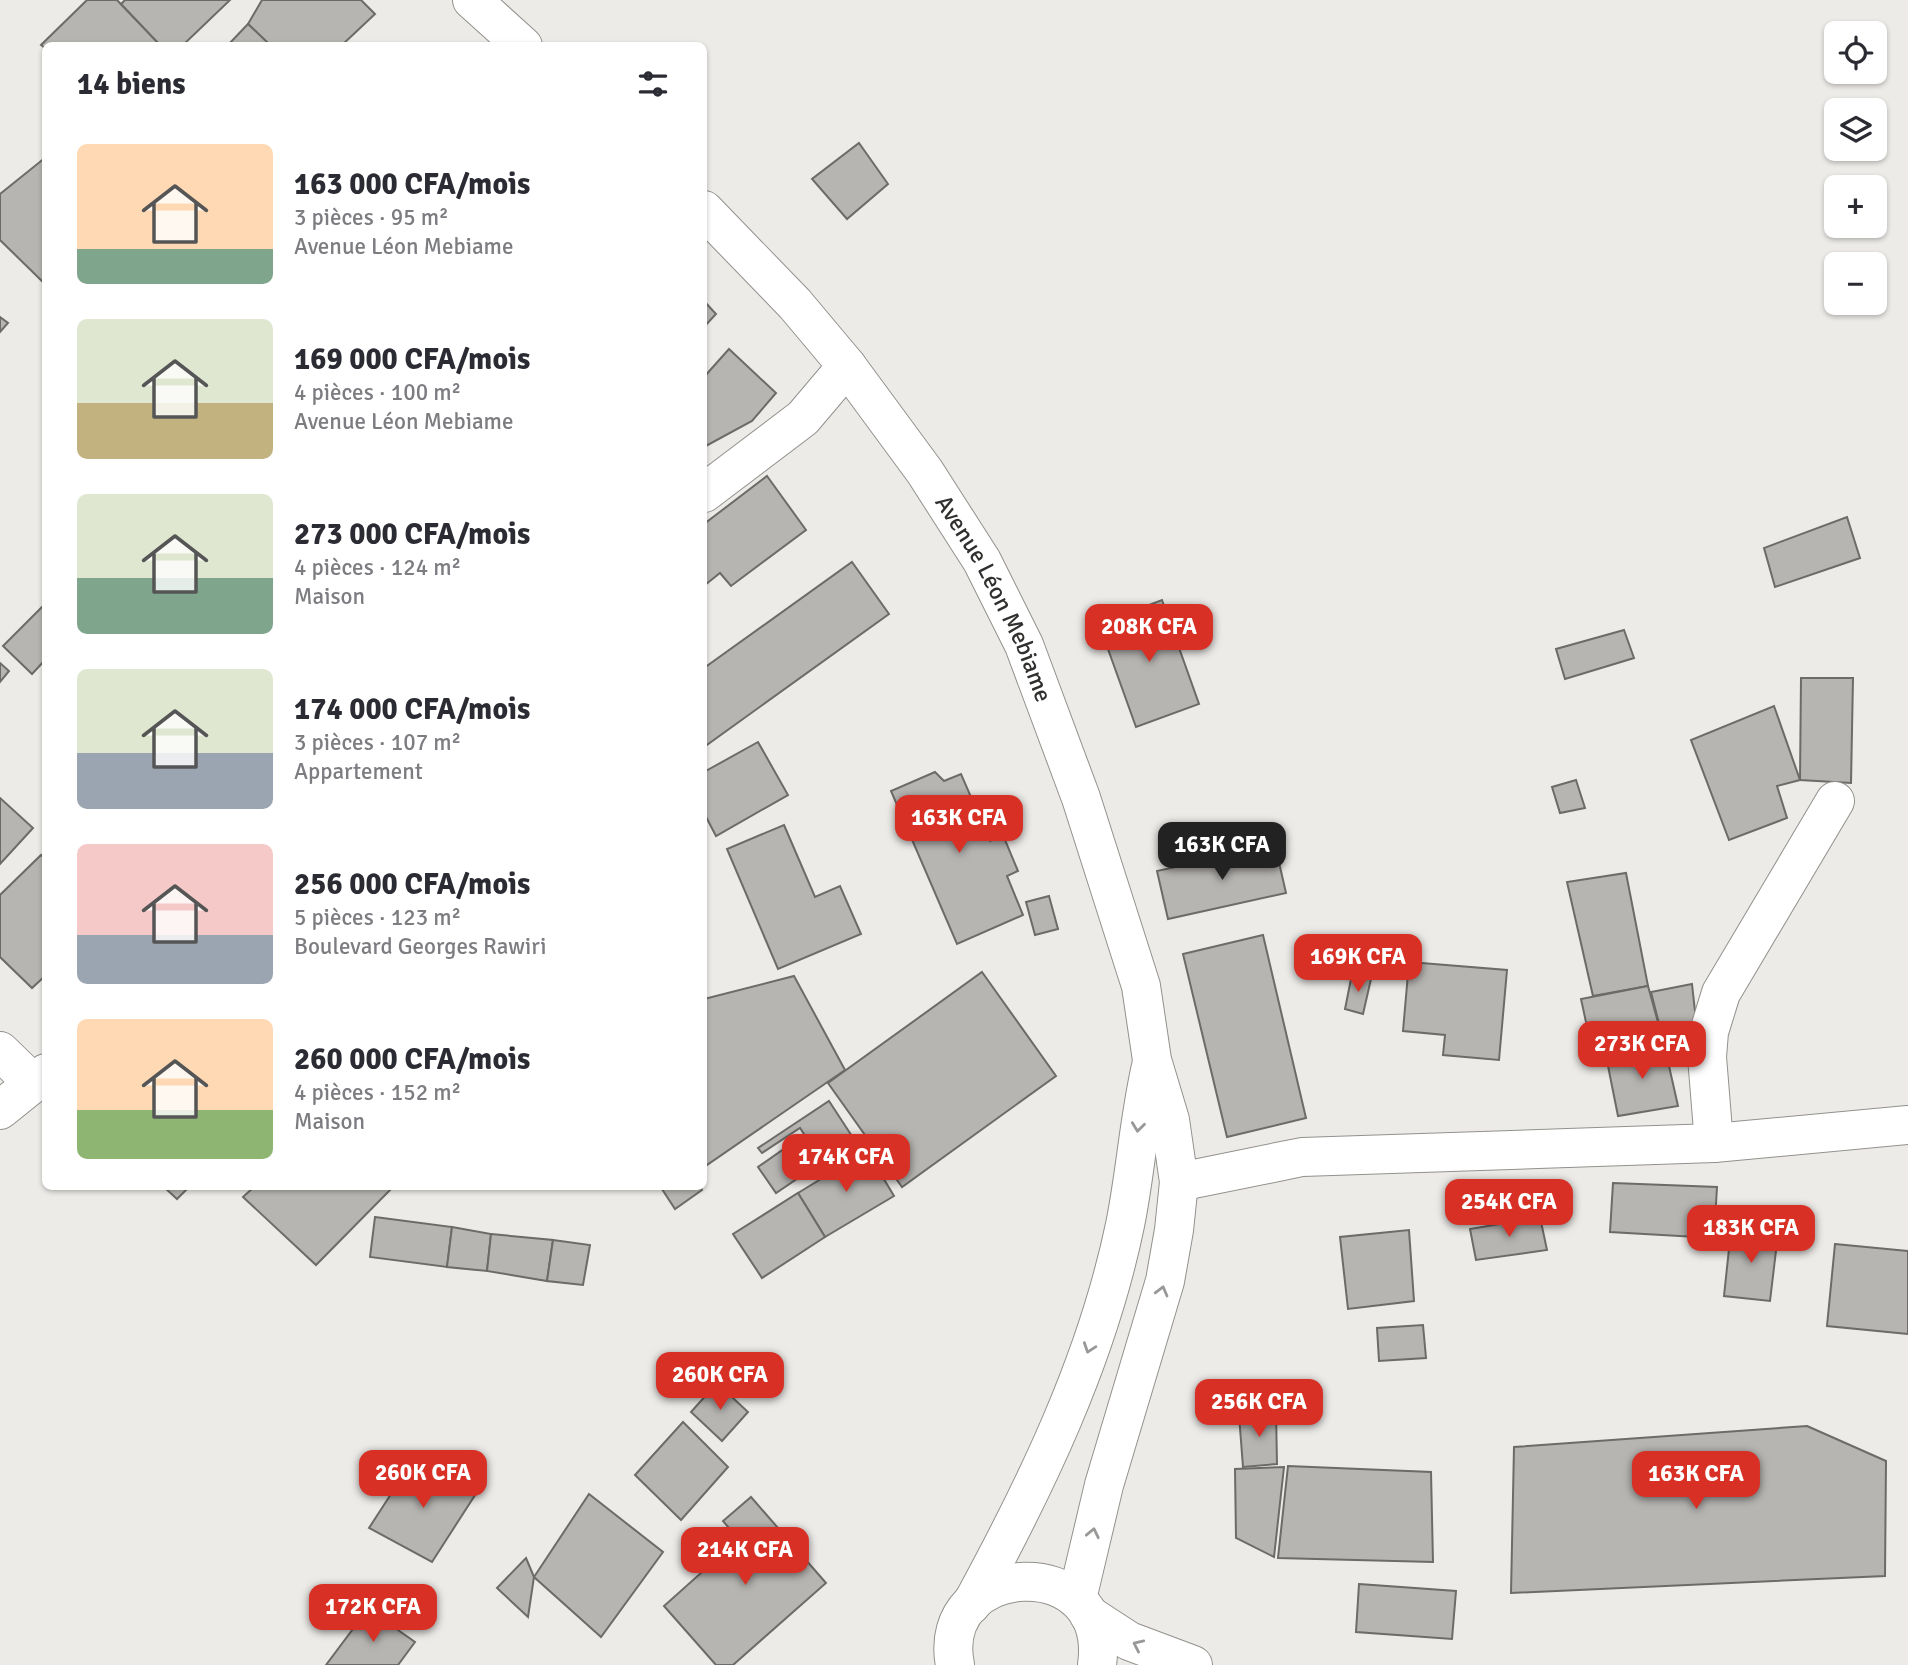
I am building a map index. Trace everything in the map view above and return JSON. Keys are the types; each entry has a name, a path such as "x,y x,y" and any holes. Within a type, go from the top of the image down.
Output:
{"street":[{"path":"472,0 519,42"},
{"name":"Avenue Léon Mebiame","path":"707,213 794,304 847,366 925,472 982,561 1024,645 1081,798 1141,986 1152,1060"},
{"path":"707,491 803,418 847,366"},
{"path":"1714,1143 1707,1057 1709,1032 1721,993 1835,801"},
{"path":"0,1051 39,1078 0,1110"},
{"path":"1097,1665 1097,1633 1083,1607 1104,1485 1165,1281 1179,1182 1170,1120 1152,1060"},
{"path":"951,1657 971,1605 1018,1519 1048,1454 1099,1318 1125,1224 1140,1114 1152,1060"},
{"path":"1179,1182 1302,1157 1714,1143 1908,1125"},
{"path":"971,1605 1003,1583 1022,1579 1042,1581 1129,1641 1193,1665"}],"building":[{"path":"87,0 117,0 157,42 44,42"},
{"path":"125,0 230,0 186,42 157,42 121,4"},
{"path":"262,0 361,0 375,14 345,42 267,42 248,24"},
{"path":"248,24 267,42 231,42"},
{"path":"859,143 888,184 847,219 812,179"},
{"path":"42,160 42,281 0,240 0,194"},
{"path":"707,304 716,314 707,324"},
{"path":"0,317 8,323 0,332"},
{"path":"729,349 776,393 752,421 707,445 707,374"},
{"path":"767,476 806,530 731,586 720,573 707,583 707,522"},
{"path":"1847,517 1860,558 1775,587 1764,548"},
{"path":"852,562 889,614 707,745 707,666"},
{"path":"1162,600 1199,704 1136,727 1099,624"},
{"path":"42,607 42,663 32,674 3,646"},
{"path":"1624,630 1634,658 1565,679 1556,649"},
{"path":"0,663 9,671 0,682"},
{"path":"1801,678 1853,678 1851,783 1800,780"},
{"path":"1774,706 1800,780 1777,786 1787,818 1729,840 1691,740"},
{"path":"758,742 788,795 716,836 707,819 707,770"},
{"path":"935,772 944,781 961,774 990,841 1003,835 1018,871 1007,876 1023,915 957,944 891,791"},
{"path":"1576,780 1585,808 1560,813 1552,787"},
{"path":"0,798 33,828 0,864"},
{"path":"784,825 815,897 840,886 861,934 778,969 727,849"},
{"path":"1275,845 1286,893 1168,919 1157,871"},
{"path":"42,856 42,979 32,988 0,957 0,895"},
{"path":"1626,873 1648,986 1593,996 1567,882"},
{"path":"1049,896 1058,929 1035,935 1026,902"},
{"path":"1263,935 1306,1118 1227,1137 1183,954"},
{"path":"1409,962 1507,970 1499,1060 1443,1055 1445,1035 1403,1031"},
{"path":"982,972 1056,1076 902,1187 828,1083"},
{"path":"1352,974 1371,979 1363,1014 1345,1009"},
{"path":"794,976 845,1070 707,1165 707,998"},
{"path":"1692,984 1699,1048 1667,1055 1651,992"},
{"path":"1648,986 1664,1044 1594,1059 1581,999"},
{"path":"1664,1044 1678,1106 1618,1116 1606,1056"},
{"path":"829,1101 861,1150 829,1172 800,1128 762,1153 758,1148"},
{"path":"801,1137 819,1164 776,1193 758,1167"},
{"path":"867,1151 894,1196 825,1237 798,1193"},
{"path":"1613,1183 1717,1187 1714,1238 1610,1232"},
{"path":"167,1190 186,1190 177,1199"},
{"path":"251,1190 390,1190 316,1265 243,1197"},
{"path":"663,1190 702,1190 675,1209"},
{"path":"798,1193 825,1237 762,1278 733,1234"},
{"path":"375,1217 452,1227 447,1267 370,1257"},
{"path":"1540,1217 1547,1250 1476,1260 1470,1229"},
{"path":"452,1227 491,1234 487,1271 447,1267"},
{"path":"1409,1230 1414,1301 1348,1309 1340,1237"},
{"path":"1731,1230 1778,1234 1770,1301 1724,1296"},
{"path":"491,1234 553,1240 547,1281 487,1271"},
{"path":"553,1240 590,1245 583,1285 547,1281"},
{"path":"1835,1244 1908,1251 1908,1334 1827,1326"},
{"path":"1423,1325 1426,1358 1379,1361 1377,1328"},
{"path":"717,1383 748,1412 722,1441 691,1412"},
{"path":"1276,1411 1277,1464 1243,1467 1239,1415"},
{"path":"683,1422 728,1467 681,1520 635,1475"},
{"path":"1807,1426 1886,1461 1885,1576 1511,1593 1514,1447"},
{"path":"415,1457 477,1492 432,1562 369,1528"},
{"path":"1288,1466 1431,1472 1433,1562 1278,1558"},
{"path":"1284,1467 1274,1557 1236,1538 1235,1469"},
{"path":"589,1494 663,1552 601,1637 534,1577"},
{"path":"751,1497 826,1583 733,1665 716,1665 664,1606 720,1556 710,1545 729,1528 723,1521"},
{"path":"526,1558 534,1577 528,1617 497,1588"},
{"path":"1359,1584 1456,1591 1452,1639 1356,1632"},
{"path":"368,1609 415,1642 398,1665 326,1665"}]}
